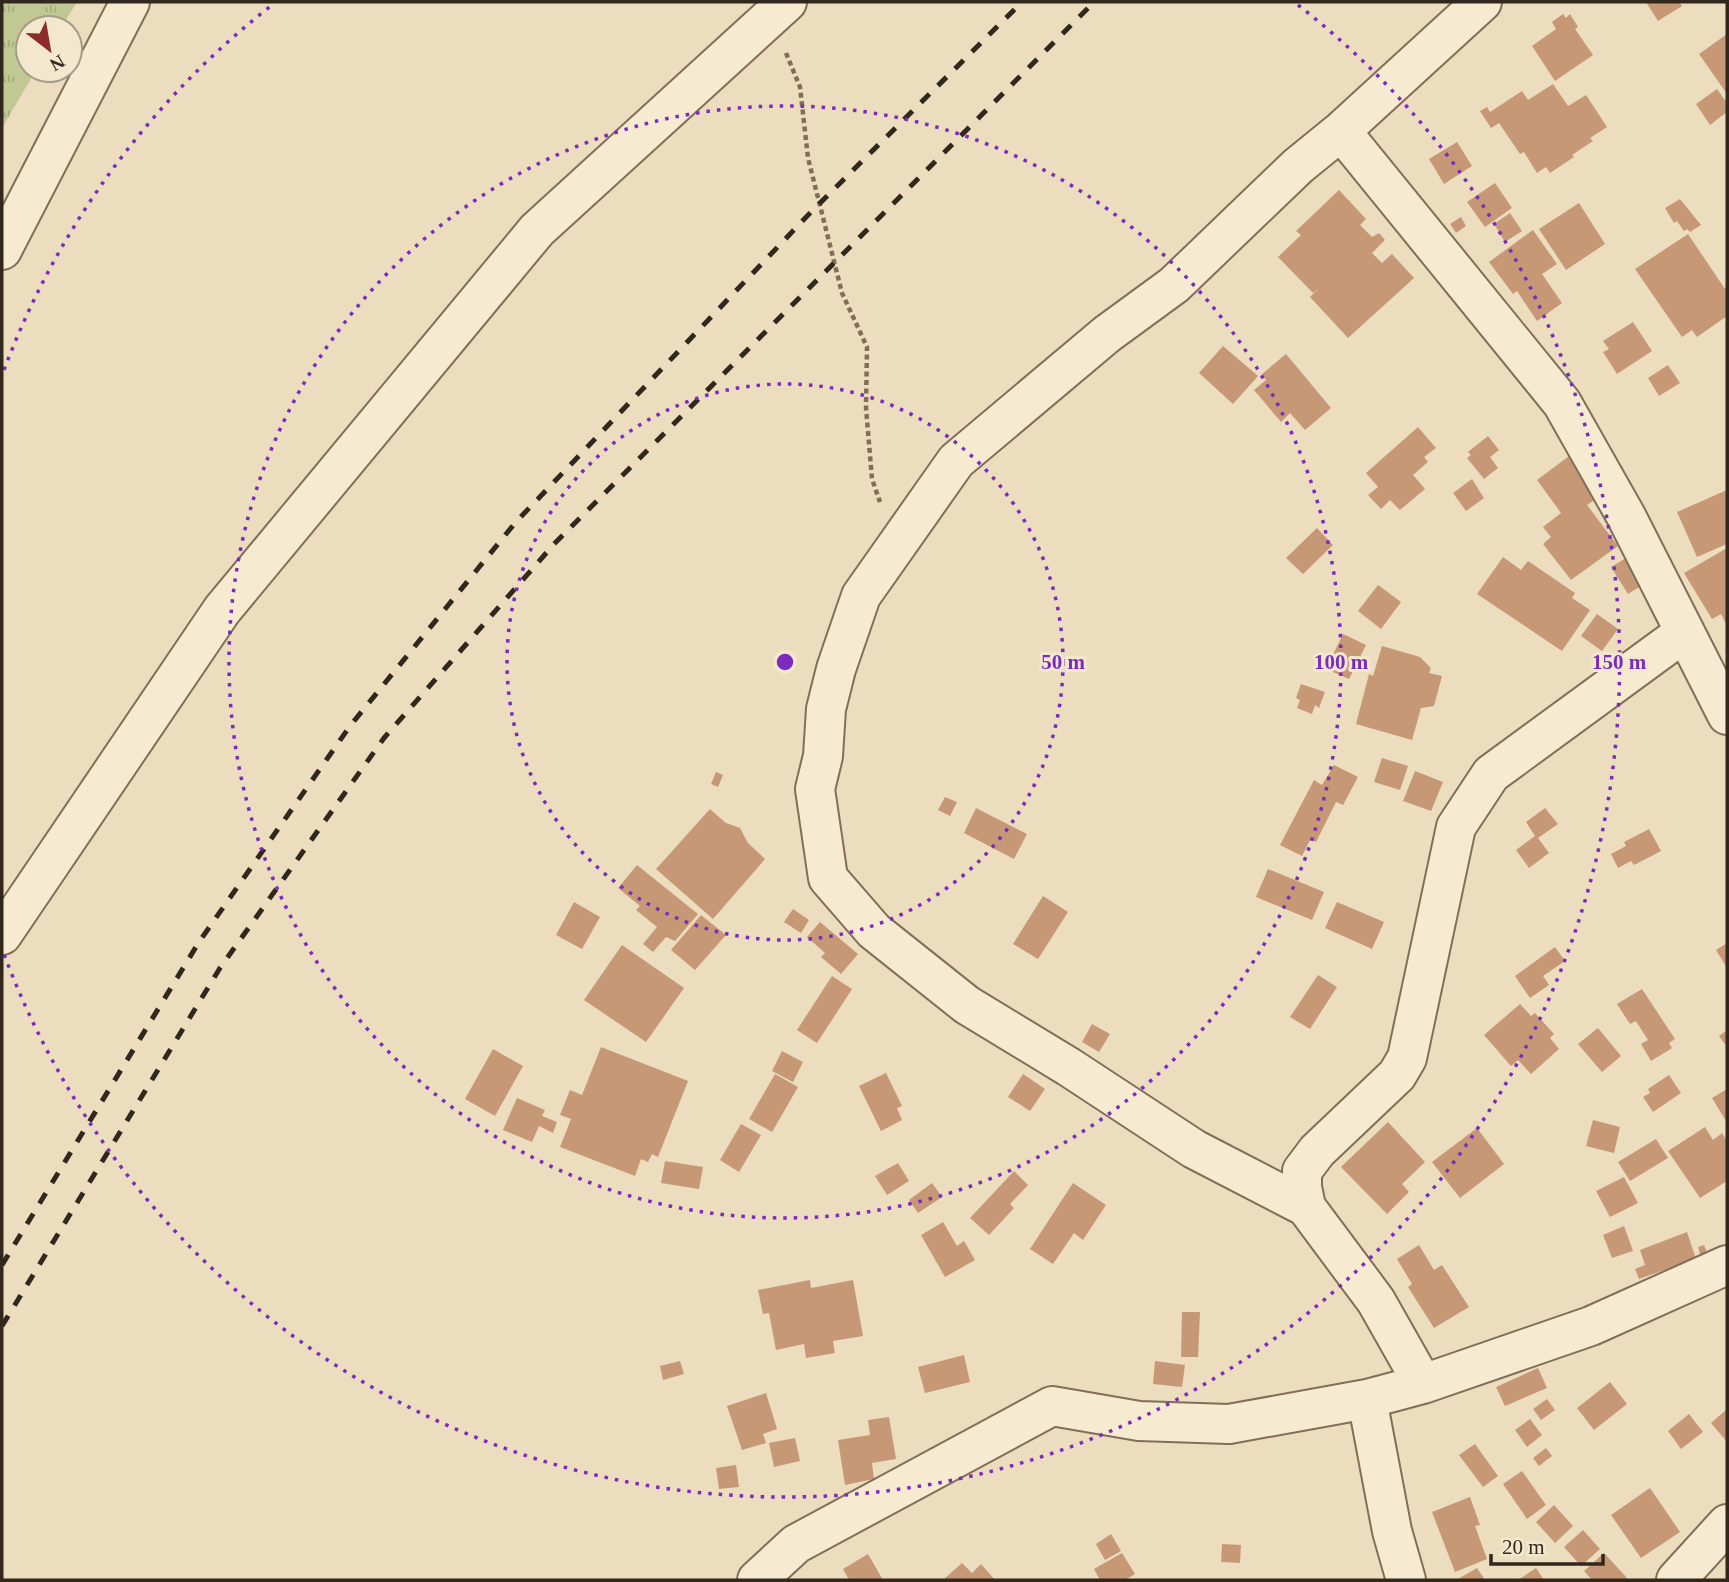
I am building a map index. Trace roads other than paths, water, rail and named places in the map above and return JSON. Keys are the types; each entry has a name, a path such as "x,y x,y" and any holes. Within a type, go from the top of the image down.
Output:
{"street":[{"path":"2,250 130,2"},
{"path":"1306,1207 1194,1149 1069,1067 967,1005 874,931 828,878 815,789 823,756 826,709 836,669 861,596 956,461 1107,334 1174,285 1298,166 1341,131 1482,2"},
{"path":"2,935 222,610 537,230 784,4"},
{"path":"1341,131 1562,403 1626,516 1727,715"},
{"path":"1423,1384 1376,1301 1306,1207 1302,1171 1317,1152 1397,1075 1407,1058 1456,827 1491,774 1685,632"},
{"path":"757,1580 796,1544 1052,1406 1139,1421 1228,1424 1367,1399 1423,1384 1591,1326 1727,1265"},
{"path":"1367,1399 1392,1531 1406,1580"},
{"path":"1676,1580 1727,1524"}],"railway":[{"path":"2,1265 199,942 350,726 515,523 811,212 1022,2"},
{"path":"2,1326 220,968 384,738 555,543 1094,2"}]}
